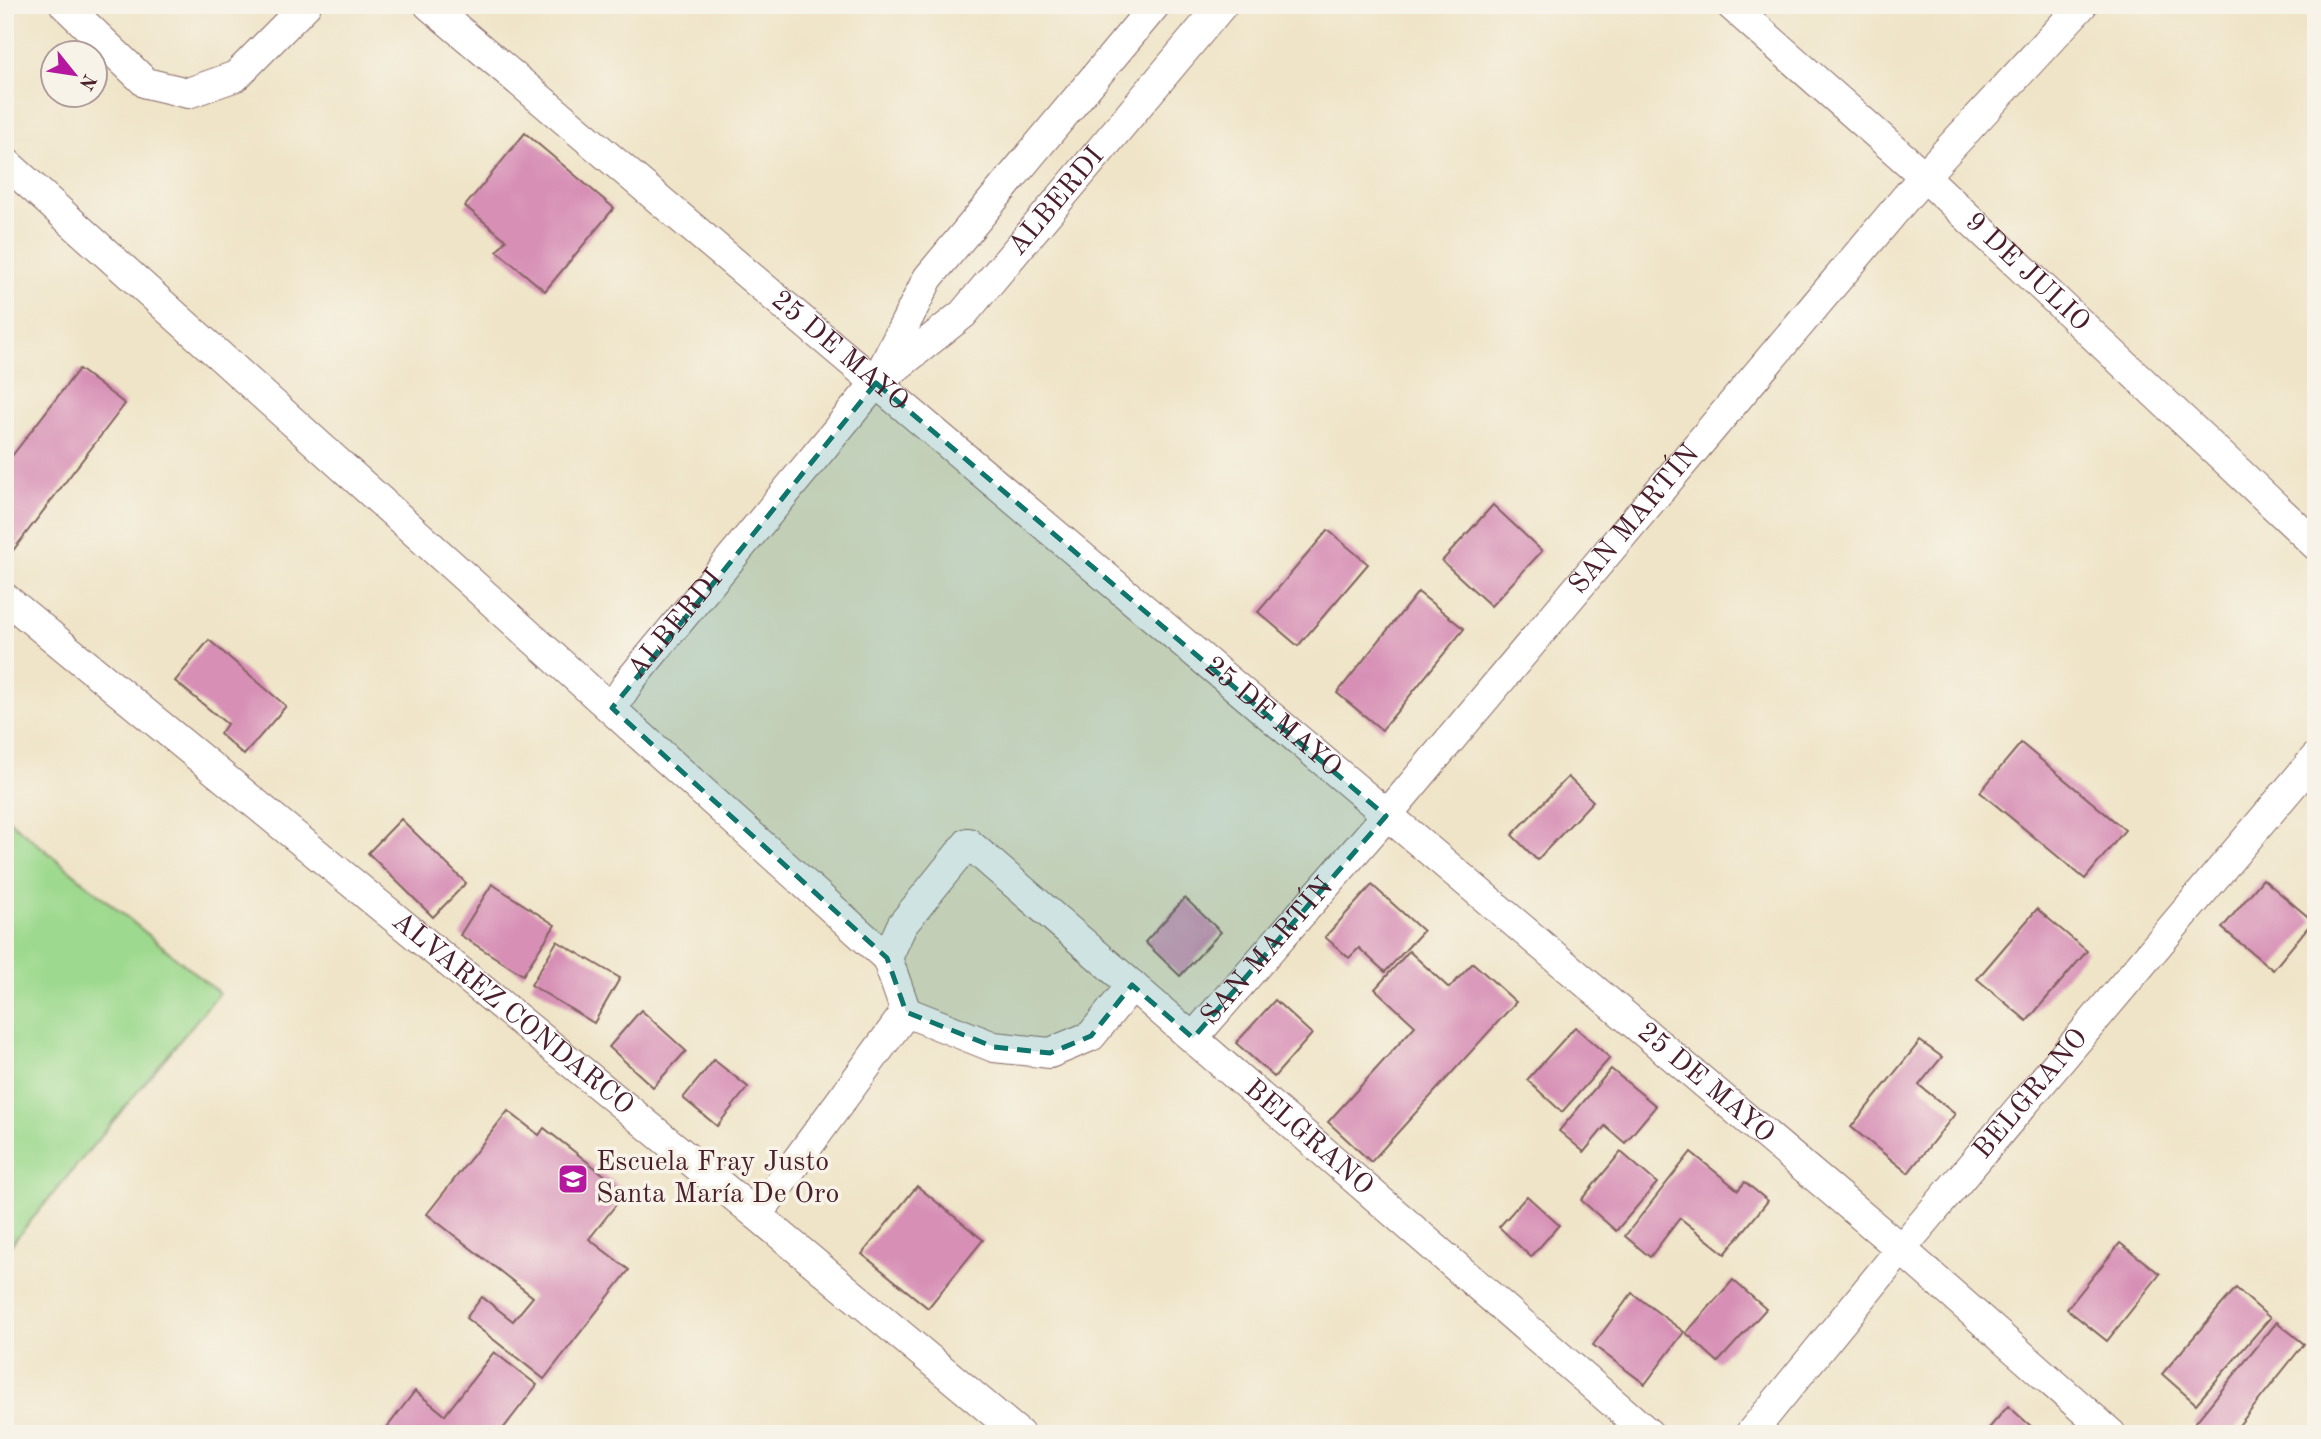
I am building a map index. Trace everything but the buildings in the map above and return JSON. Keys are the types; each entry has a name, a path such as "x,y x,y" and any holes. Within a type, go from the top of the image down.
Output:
{"street":[{"path":"65,5 146,83 188,93 236,76 306,5"},
{"name":"25 DE MAYO","path":"429,5 1901,1249 2111,1434"},
{"name":"ALBERDI","path":"876,383 928,278 1154,5"},
{"name":"ALBERDI","path":"612,708 631,679 876,383 963,314 1222,5"},
{"name":"9 DE JULIO","path":"1731,5 1924,176 2316,545"},
{"name":"SAN MARTÍN","path":"1193,1038 1386,816 1924,176 2082,5"},
{"path":"5,162 887,958 906,1012 994,1047 1050,1053 1091,1036 1132,985"},
{"name":"ALVAREZ CONDARCO","path":"5,598 757,1215 1019,1434"},
{"name":"BELGRANO","path":"1750,1434 1901,1249 2316,758"},
{"name":"BELGRANO","path":"887,958 902,925 968,843 1649,1434"},
{"path":"757,1215 906,1012"}],"highlighted area":[{"path":"876,383 1386,816 1193,1038 1132,985 1091,1036 1050,1053 994,1047 906,1012 887,958 612,708"}],"green space":[{"path":"5,817 219,993 5,1252"}],"place":[{"name":"Escuela Fray Justo Santa María De Oro","path":"573,1179"}]}
